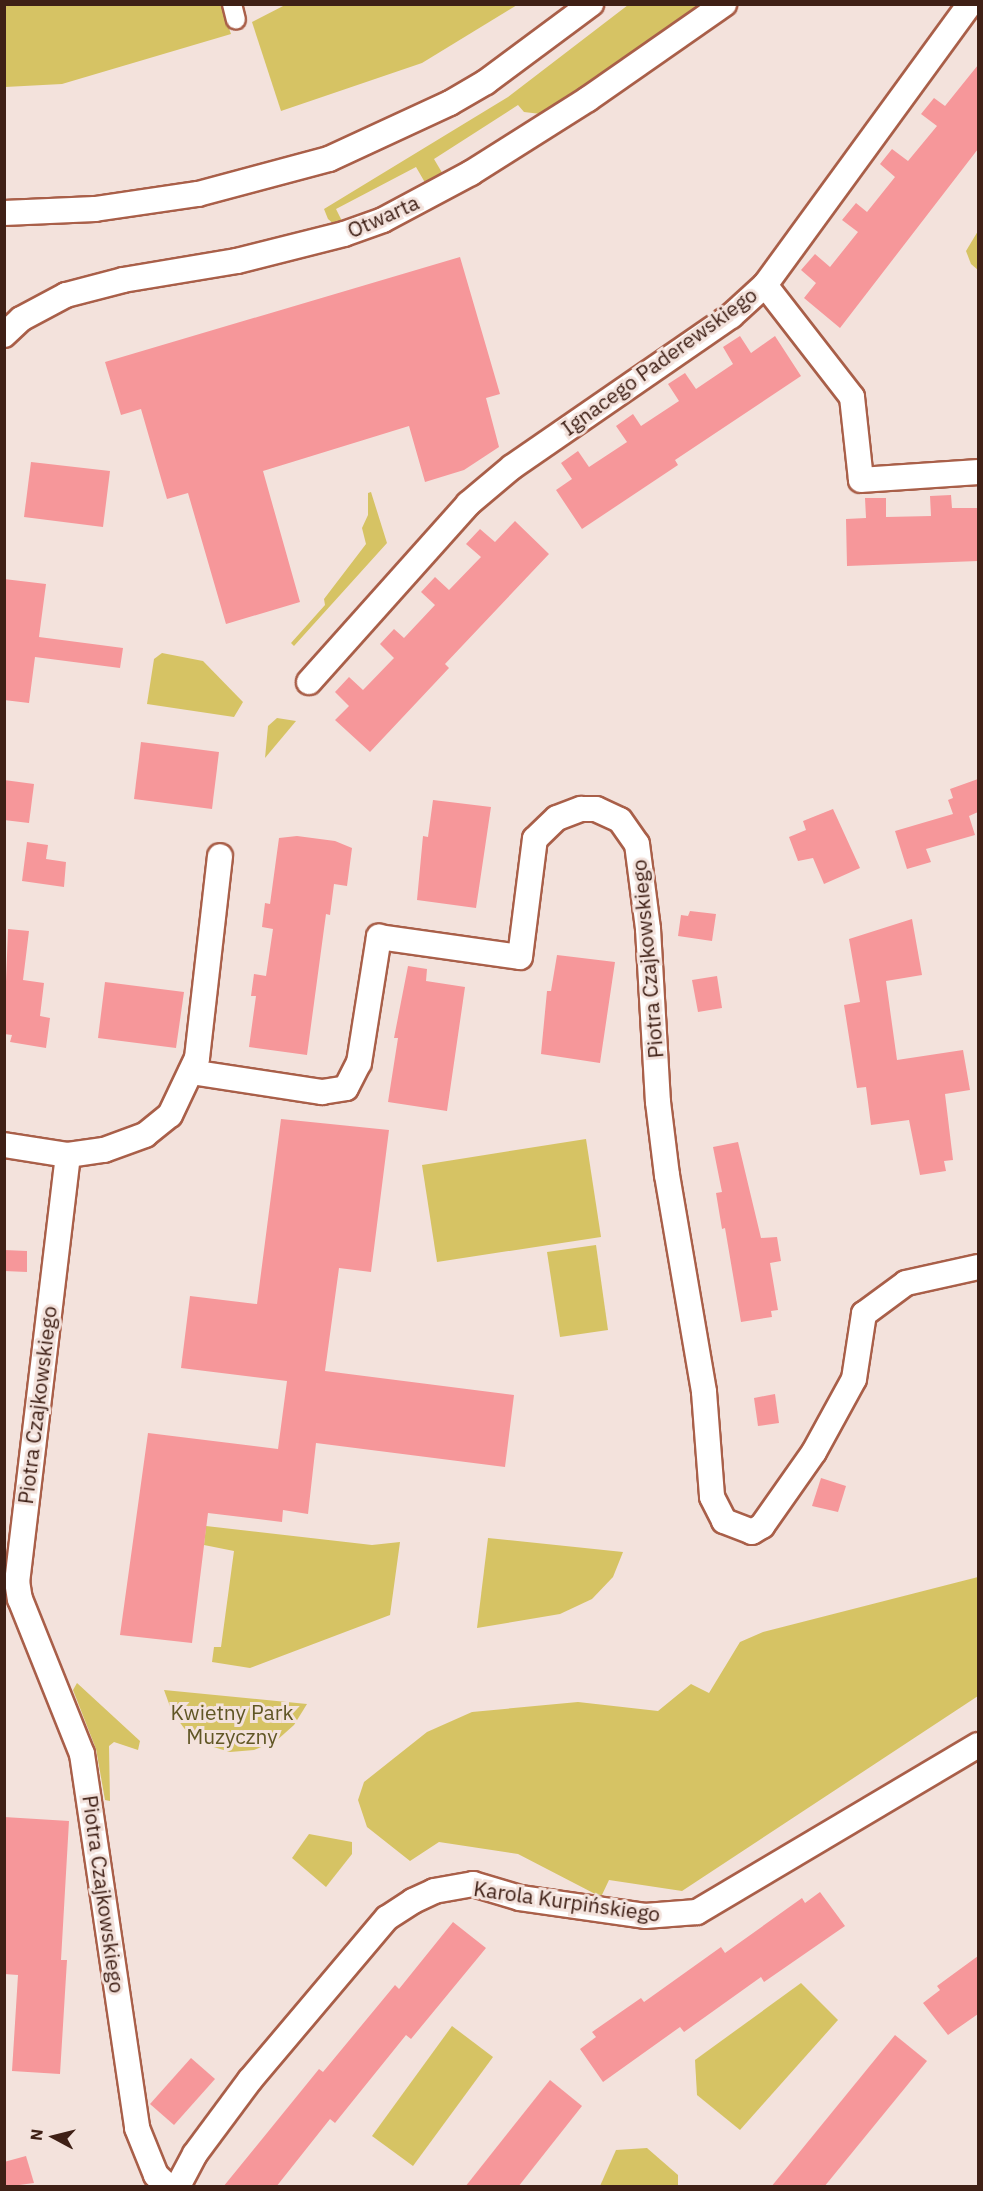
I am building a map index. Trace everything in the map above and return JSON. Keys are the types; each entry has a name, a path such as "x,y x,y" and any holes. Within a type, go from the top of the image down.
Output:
{"street":[{"path":"4,213 95,210 198,194 329,159 409,125 459,98 591,4"},
{"name":"Otwarta","path":"4,335 21,319 66,295 123,280 246,259 344,234 383,220 471,173 588,99 724,4"},
{"name":"Ignacego Paderewskiego","path":"309,682 468,504 512,467 730,315 765,285 970,4"},
{"path":"765,285 852,397 861,480 978,472"},
{"name":"Piotra Czajkowskiego","path":"191,1072 322,1092 346,1088 359,1063 379,937 520,957 535,839 557,818 581,809 596,808 620,820 637,844 642,876 658,1102 704,1392 712,1497 724,1521 752,1532 775,1508 838,1413 854,1379 864,1314 906,1283 978,1267"},
{"path":"4,1145 68,1155 117,1148 145,1135 170,1115 191,1072 205,1014 220,856"},
{"name":"Piotra Czajkowskiego","path":"68,1155 17,1581 20,1599 82,1754 130,2082 144,2153 156,2175 168,2187"},
{"name":"Karola Kurpińskiego","path":"178,2187 195,2154 250,2080 387,1918 413,1900 434,1891 473,1884 519,1898 645,1916 697,1912 978,1744"}],"green space":[{"path":"5,4 221,5 231,34 62,84 5,87"},
{"path":"287,4 517,5 422,63 281,111 252,22"},
{"path":"628,5 704,5 541,114 524,112 518,105 434,159 444,176 427,186 416,167 336,209 343,223 335,225 328,219 324,209 508,97"},
{"path":"978,231 978,270 971,264 966,251"},
{"path":"371,492 387,543 294,646 291,643 325,605 324,599 366,544 362,528 368,515 368,493"},
{"path":"162,653 203,661 243,702 234,717 147,704 154,659"},
{"path":"277,718 296,721 265,758 268,726"},
{"path":"586,1139 601,1237 437,1262 422,1165"},
{"path":"596,1245 608,1330 560,1337 547,1252"},
{"path":"206,1526 372,1545 400,1542 390,1615 250,1668 212,1662 214,1647 221,1647 234,1551 204,1545"},
{"path":"488,1538 623,1552 613,1577 592,1599 560,1614 477,1628"},
{"path":"978,1577 978,1696 682,1891 609,1880 601,1897 518,1854 439,1842 410,1861 367,1827 358,1800 364,1782 427,1732 472,1712 578,1702 658,1711 691,1684 709,1693 740,1642 763,1632"},
{"path":"77,1683 140,1741 138,1750 114,1742 109,1746 110,1801 105,1800 96,1749 73,1690"},
{"name":"Kwietny Park Muzyczny","path":"164,1690 307,1704 294,1725 276,1741 254,1750 230,1752 207,1745 187,1732 172,1712"},
{"path":"309,1834 352,1842 352,1854 326,1887 292,1858"},
{"path":"801,1983 838,2020 740,2130 697,2095 695,2060"},
{"path":"452,2026 493,2057 413,2166 372,2136"},
{"path":"647,2148 678,2175 678,2186 600,2186 616,2150"}],"building":[{"path":"978,65 978,149 840,328 804,298 816,283 801,270 815,254 830,267 858,232 842,220 856,203 867,212 895,177 880,164 892,149 908,161 937,126 921,114 934,98 945,106"},
{"path":"460,257 500,394 486,398 499,447 464,470 425,482 409,426 263,471 300,602 226,624 188,493 167,499 141,409 121,415 105,362"},
{"path":"740,336 751,353 775,336 801,376 675,460 678,465 582,529 556,490 572,479 561,463 578,451 589,467 627,442 616,426 633,414 641,426 679,401 668,384 685,373 696,389 733,364 723,347"},
{"path":"31,462 110,471 103,527 24,517"},
{"path":"951,495 952,508 978,508 978,561 847,566 846,519 866,518 865,498 886,498 886,517 931,516 930,496"},
{"path":"515,521 549,554 445,664 449,668 370,752 335,720 349,706 335,692 349,677 363,690 394,658 380,644 394,629 404,638 435,605 421,592 435,577 449,590 481,557 466,544 480,529 495,542"},
{"path":"4,579 46,584 39,637 123,648 120,668 35,657 29,703 4,700"},
{"path":"141,742 219,752 212,809 134,799"},
{"path":"978,779 978,812 969,816 975,835 926,849 931,862 907,869 895,831 953,814 948,800 953,798 950,789"},
{"path":"4,780 34,784 29,823 4,820"},
{"path":"433,800 491,807 476,908 417,900 423,836 428,837"},
{"path":"833,809 860,868 824,884 813,858 798,861 789,837 806,830 803,821"},
{"path":"297,836 335,841 352,848 347,886 334,884 330,915 326,914 307,1055 249,1047 256,996 251,996 254,974 266,976 273,929 262,927 265,903 270,904 279,838"},
{"path":"27,842 48,845 46,859 66,862 64,887 22,881"},
{"path":"690,911 716,914 712,941 678,936 681,915 688,916"},
{"path":"912,919 922,975 886,981 897,1060 963,1050 970,1090 945,1094 953,1160 944,1161 946,1171 920,1175 909,1120 871,1125 866,1087 857,1088 844,1005 860,1002 849,939"},
{"path":"8,929 29,931 23,980 44,983 40,1016 50,1018 46,1048 10,1042 12,1035 4,1034"},
{"path":"557,955 615,962 600,1063 541,1054 547,991 551,991"},
{"path":"408,966 427,969 426,981 465,987 447,1111 388,1102 398,1038 394,1038"},
{"path":"717,976 722,1008 698,1012 692,980"},
{"path":"105,982 184,992 176,1048 98,1038"},
{"path":"281,1119 389,1130 371,1272 339,1268 325,1371 514,1395 505,1467 316,1443 308,1514 283,1510 282,1522 208,1513 192,1643 120,1635 148,1433 278,1449 287,1381 181,1368 190,1296 257,1304"},
{"path":"738,1142 761,1238 777,1237 781,1261 770,1263 778,1310 771,1311 772,1317 741,1322 725,1228 722,1229 716,1193 722,1192 713,1147"},
{"path":"4,1250 27,1251 27,1272 4,1271"},
{"path":"775,1394 779,1423 758,1426 754,1398"},
{"path":"821,1478 846,1486 838,1512 812,1506"},
{"path":"4,1817 69,1821 61,1960 67,1960 60,2074 12,2071 18,1975 4,1974"},
{"path":"820,1892 845,1926 764,1982 761,1977 684,2032 680,2027 603,2082 580,2049 596,2037 592,2032 641,1998 644,2002 721,1947 725,1953 802,1898 805,1903"},
{"path":"453,1922 486,1948 411,2039 406,2035 335,2123 330,2119 276,2187 223,2187 319,2069 323,2072 395,1985 399,1989"},
{"path":"978,1956 978,2014 948,2035 923,2003 940,1990 937,1986"},
{"path":"895,2035 927,2061 824,2187 771,2187"},
{"path":"191,2058 215,2079 174,2125 150,2104"},
{"path":"550,2080 582,2106 518,2187 465,2187"},
{"path":"26,2156 34,2183 4,2187 4,2162"}]}
